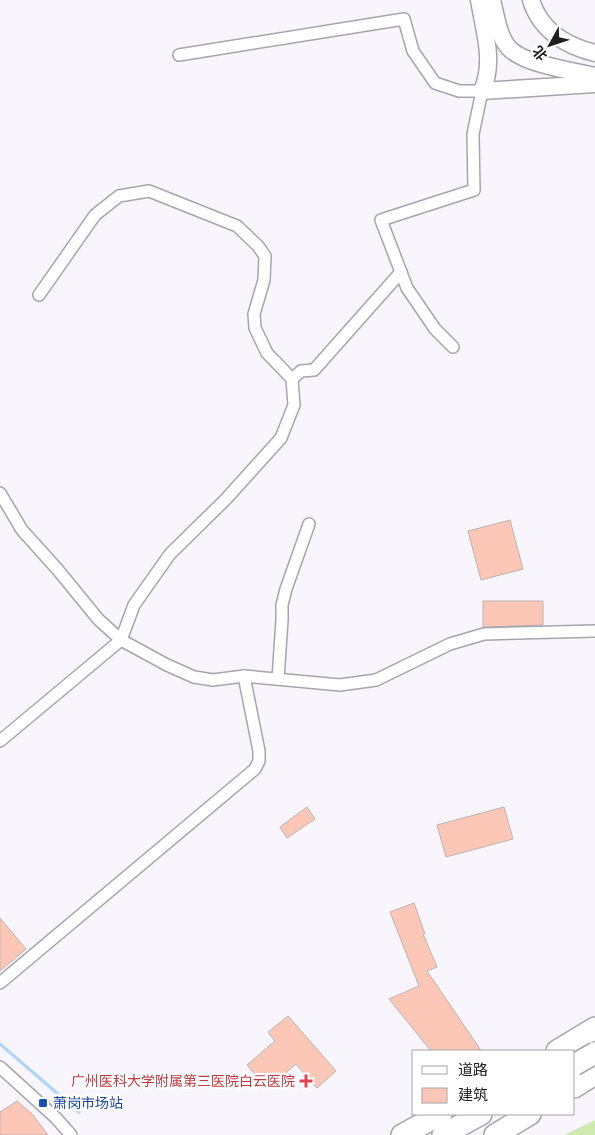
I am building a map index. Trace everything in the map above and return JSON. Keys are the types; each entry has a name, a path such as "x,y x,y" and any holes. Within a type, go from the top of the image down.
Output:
{"highway":[{"path":"560,1050 595,1028"},
{"path":"560,1050 595,1033"},
{"path":"575,1063 595,1053"},
{"path":"575,1086 595,1074"},
{"path":"402,1135 439,1115"},
{"path":"421,1135 454,1115"},
{"path":"443,1135 479,1115"},
{"path":"458,1135 490,1115"},
{"path":"495,1135 528,1115"}],"main road":[{"path":"479,0 489,53 488,78 482,91 595,84"},
{"path":"492,0 500,34 507,47 516,55 530,61 595,76"},
{"path":"531,0 543,24 555,35 571,44 595,53"},
{"path":"575,1081 595,1069"},
{"path":"481,1135 516,1115"}],"street":[{"path":"179,55 404,19 412,51 435,83 459,91 482,91 473,134 474,190 381,220 407,288 434,329 453,347"},
{"path":"0,741 121,640 134,605 170,554 226,499 281,438 294,405 292,379 267,353 255,328 254,314 264,280 265,256 258,246 237,226 150,191 119,196 95,215 39,295"},
{"path":"292,379 301,371 314,370 401,272"},
{"path":"0,493 22,530 98,619 121,640 167,666 194,677 213,680 244,676 340,685 376,680 450,644 484,634 595,631"},
{"path":"278,679 282,605 309,524"},
{"path":"0,983 255,769 259,761 259,751 244,676"},
{"path":"0,1068 56,1118 71,1135"}],"green space":[{"path":"595,1120 595,1135 566,1134"}],"building":[{"path":"510,520 523,569 481,580 468,531"},
{"path":"483,601 543,601 543,625 483,627"},
{"path":"307,807 315,819 287,838 280,827"},
{"path":"504,807 513,839 446,857 437,825"},
{"path":"414,903 425,934 423,934 437,967 427,971 480,1049 430,1050 389,999 419,986 390,912"},
{"path":"0,918 26,949 0,971"},
{"path":"288,1016 336,1071 317,1088 296,1064 267,1089 247,1065 275,1041 268,1032"},
{"path":"17,1101 33,1115 48,1135 0,1135 0,1112"}],"waterway":[{"path":"0,1044 79,1112"}],"place":[{"name":"广州医科大学附属第三医院白云医院","path":"306,1081"},
{"name":"萧岗市场站","path":"43,1103"}]}
